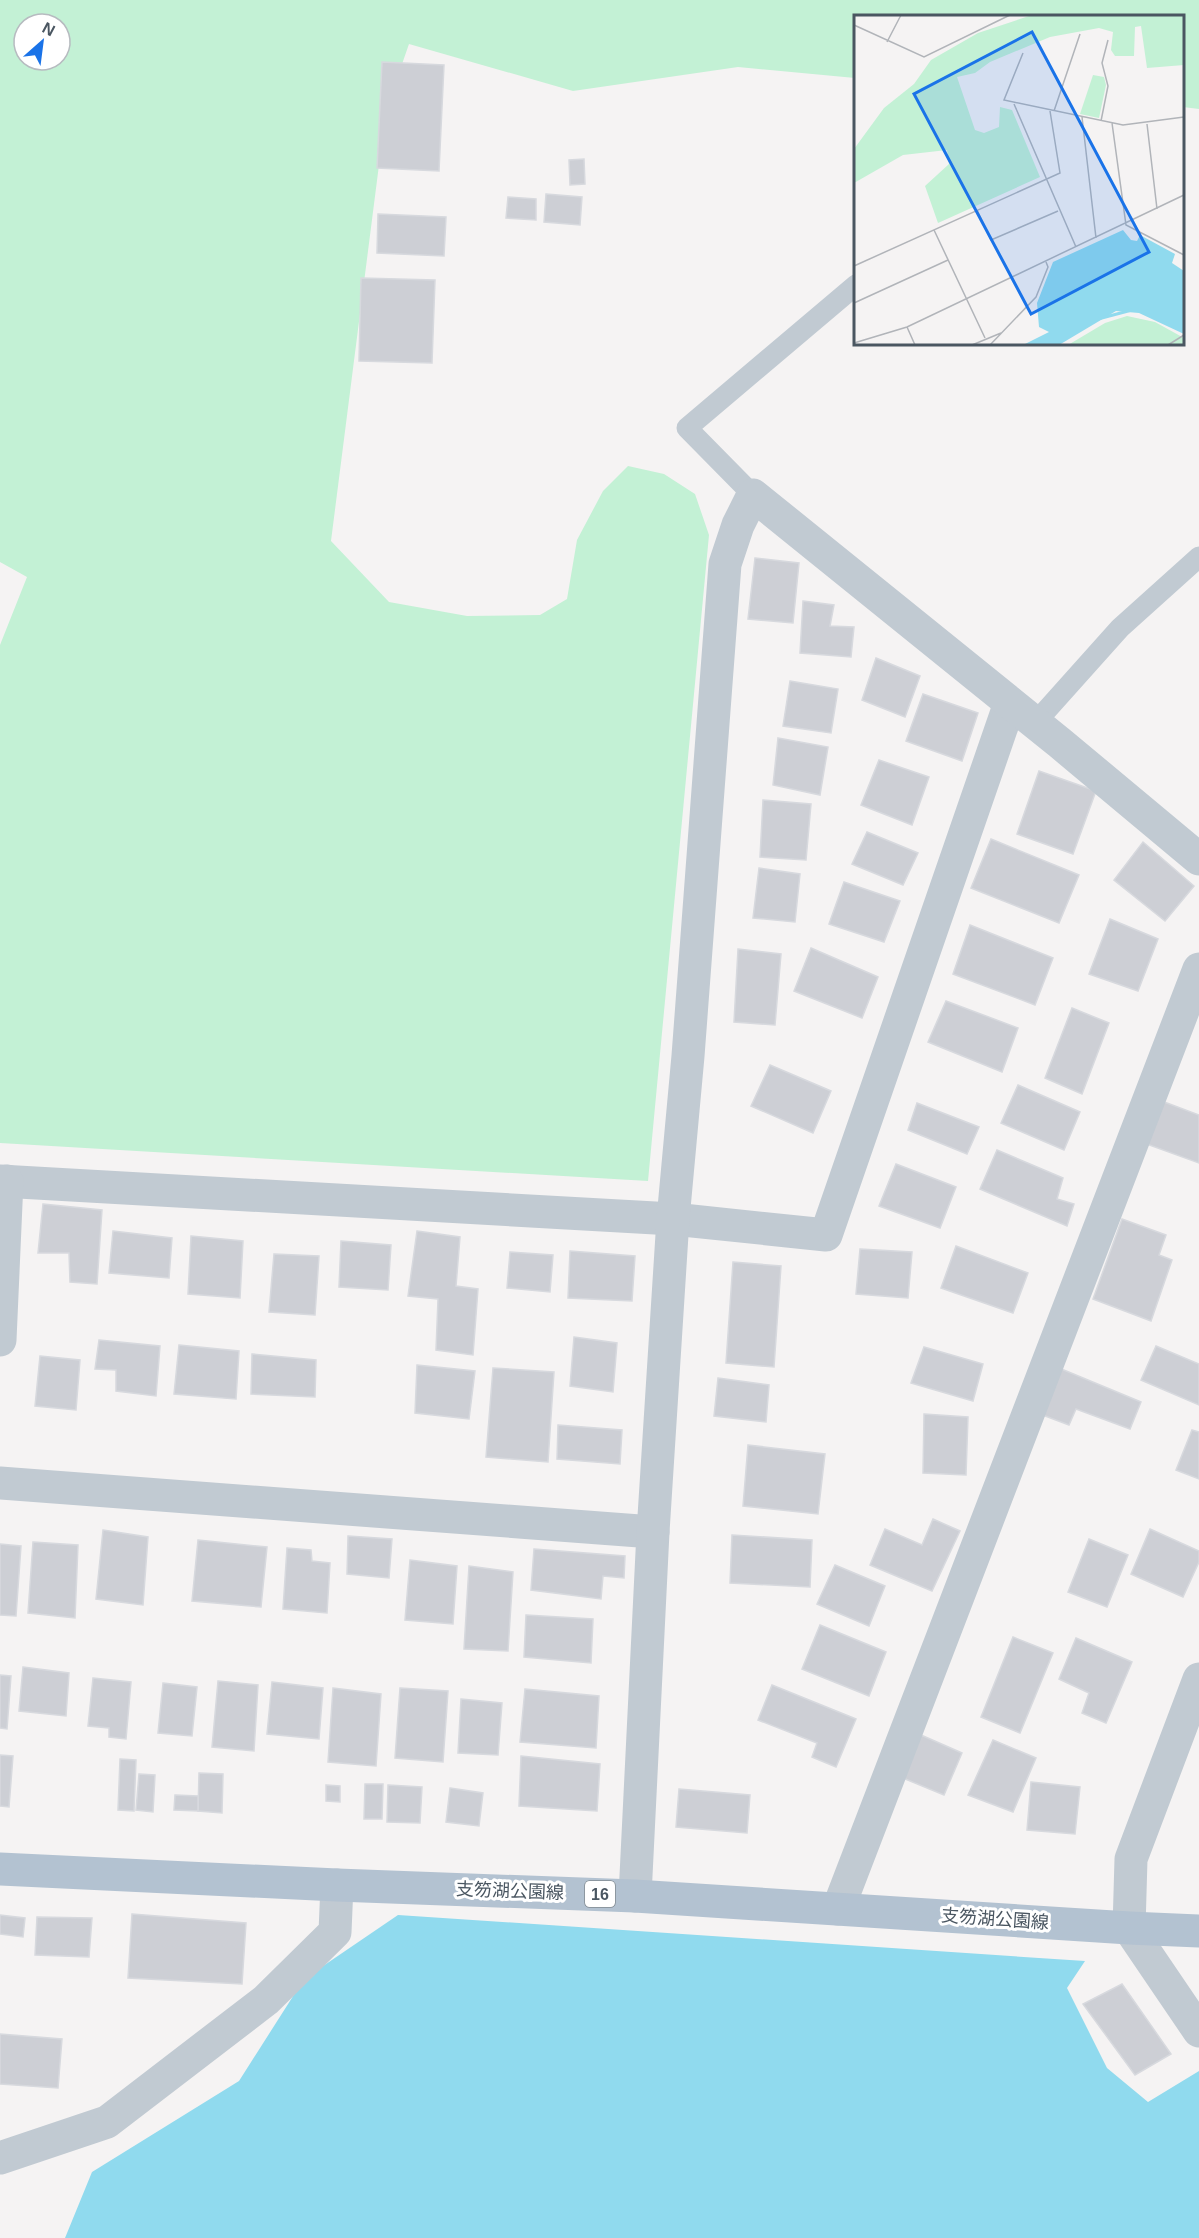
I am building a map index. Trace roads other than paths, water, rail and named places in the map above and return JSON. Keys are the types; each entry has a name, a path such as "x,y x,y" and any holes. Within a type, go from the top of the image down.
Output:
{"main road":[{"name":"支笏湖公園線","path":"0,1869 634,1896 1199,1931"}],"street":[{"path":"634,1896 653,1532 673,1219 688,1056 725,564 738,525 753,495 1199,859"},
{"path":"0,1340 4,1181 673,1219 826,1235 1010,703"},
{"path":"838,1909 1199,969"},
{"path":"0,1483 653,1532"},
{"path":"1199,1679 1131,1859 1129,1928 1199,2031"},
{"path":"0,2158 107,2122 266,2001 335,1932 337,1885"}],"lane":[{"path":"753,495 687,428 854,286"},
{"path":"1035,723 1120,628 1199,557"}],"water":[{"path":"398,1915 1085,1961 1067,1988 1107,2068 1148,2102 1199,2071 1199,2238 65,2238 92,2172 239,2081 304,1979"}]}
